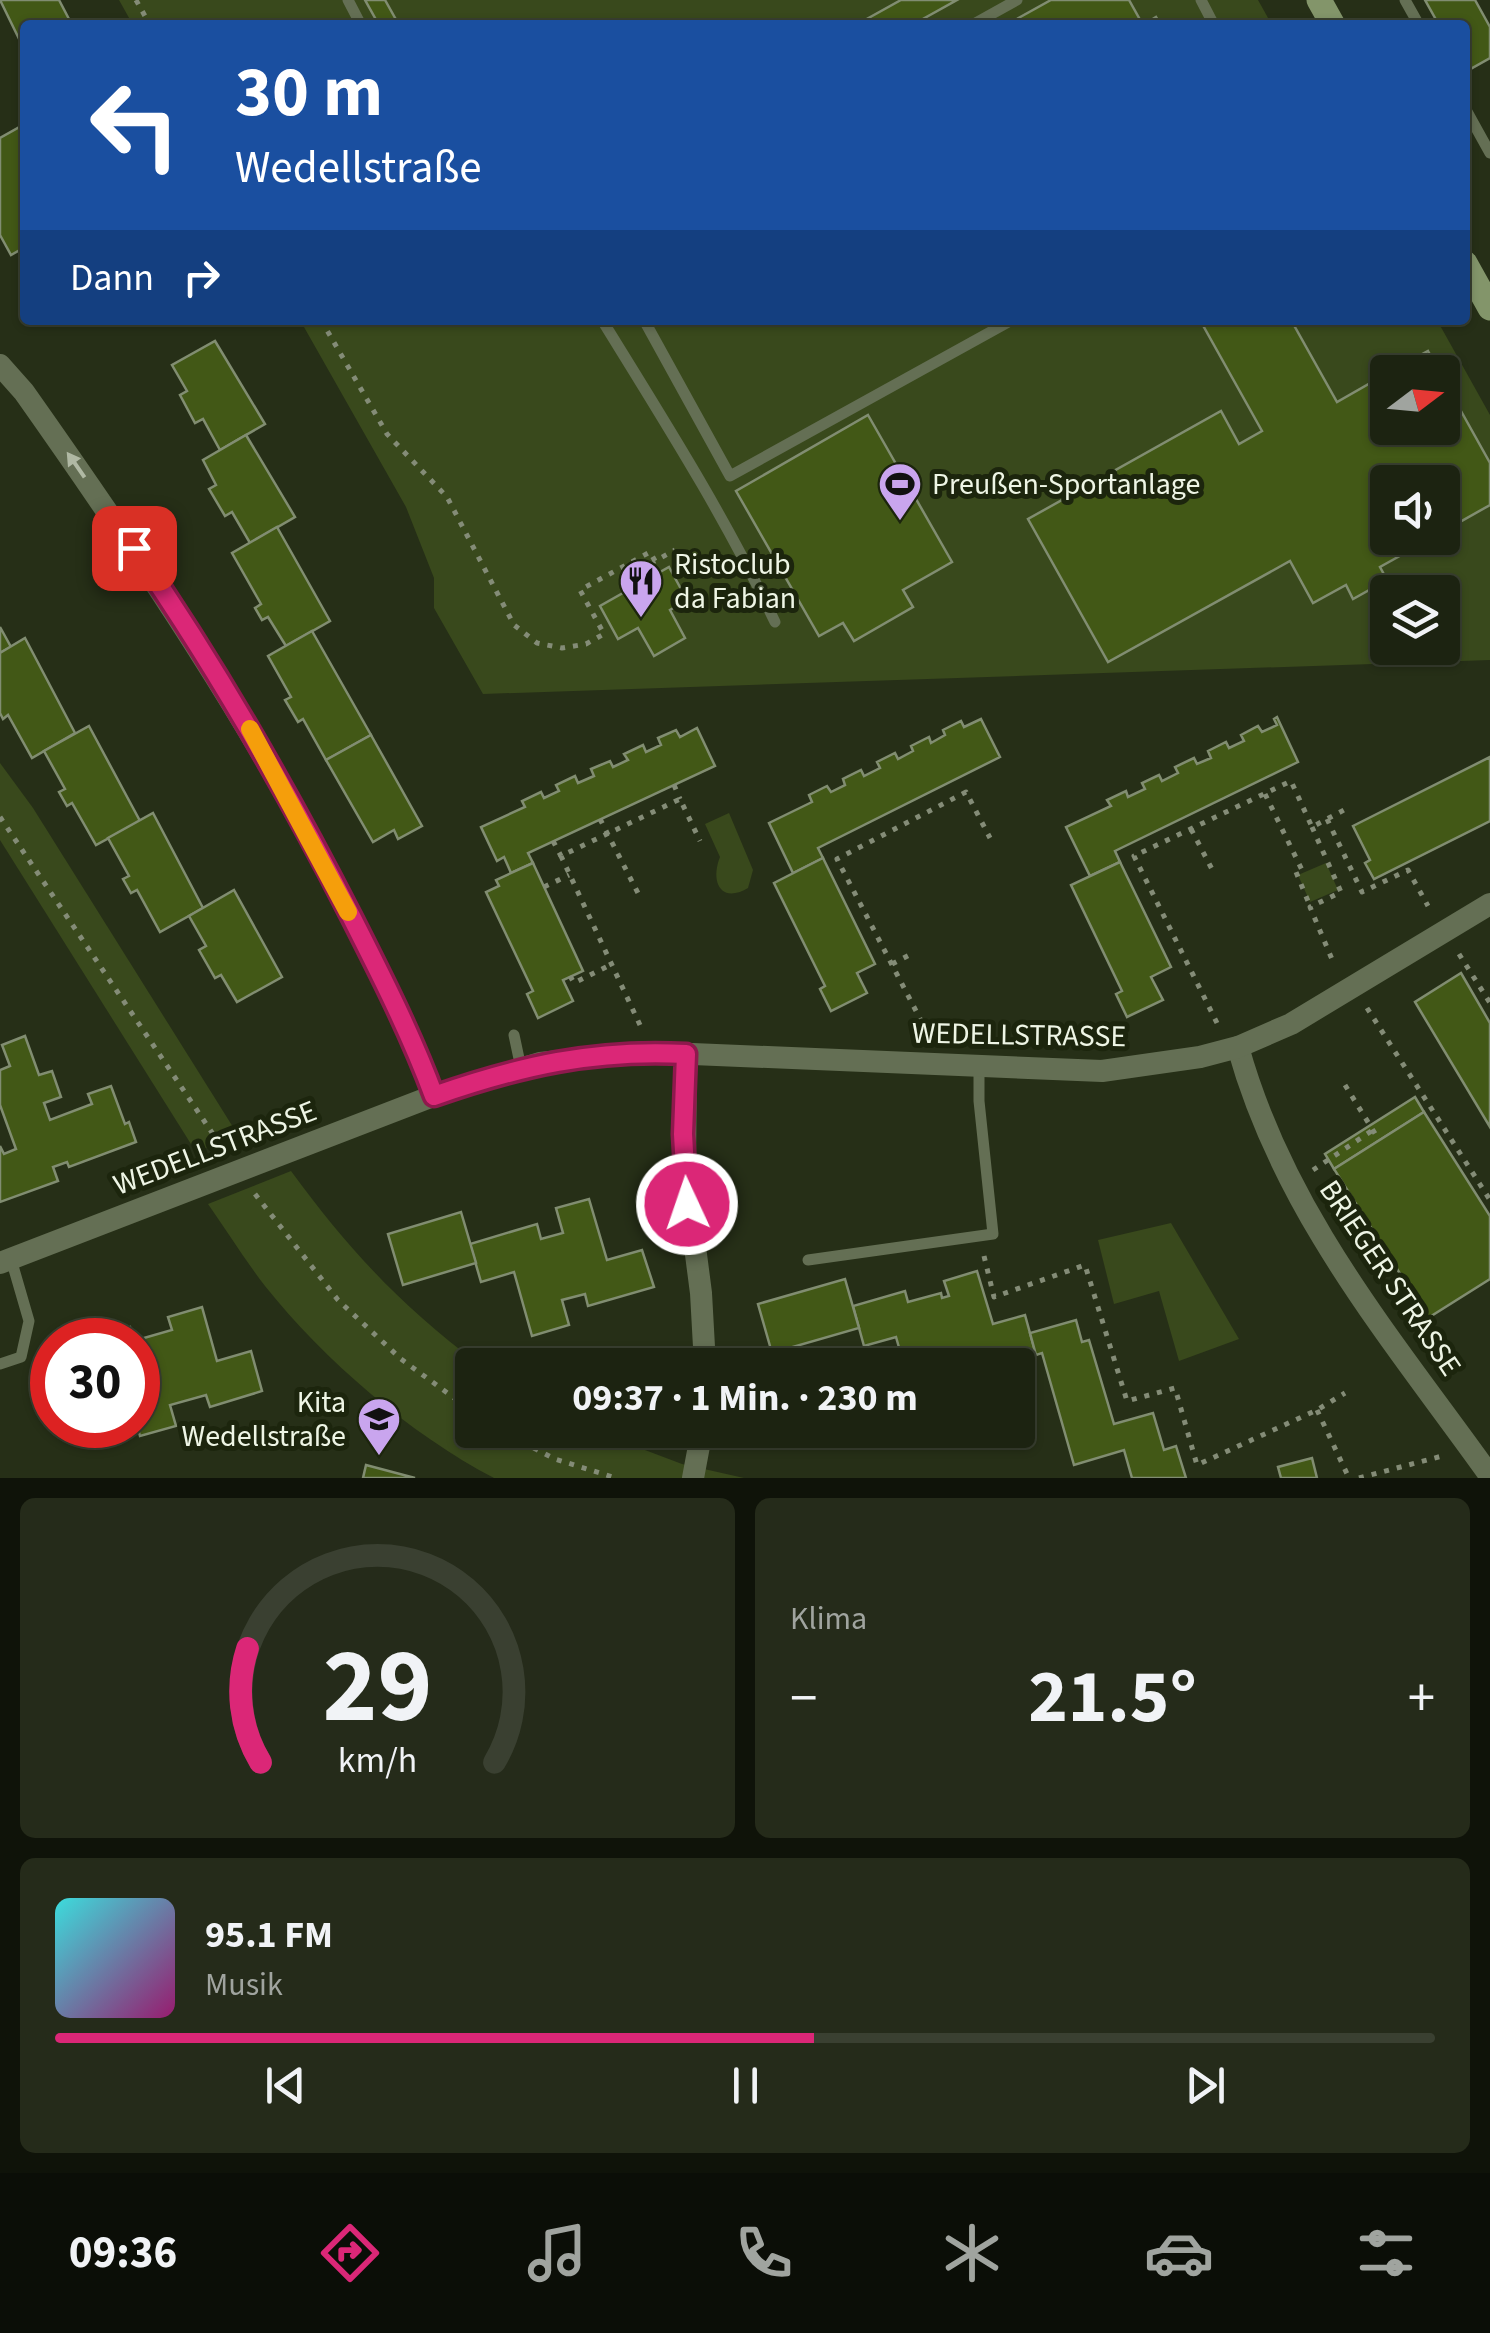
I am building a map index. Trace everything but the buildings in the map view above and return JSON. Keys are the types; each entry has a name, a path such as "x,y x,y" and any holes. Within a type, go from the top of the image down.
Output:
{"main road":[{"path":"1470,272 1490,308"}],"street":[{"path":"0,365 24,392 154,577 235,704 345,905 420,1058 434,1096"},
{"name":"WEDELLSTRASSE","path":"6,1261 434,1096 522,1068 594,1055 645,1052 1102,1071 1158,1065 1238,1047 1309,1014 1490,904"},
{"name":"BRIEGER STRASSE","path":"1238,1047 1273,1146 1312,1224 1490,1476"},
{"path":"686,1054 685,1170 704,1348"},
{"path":"694,1478 699,1448"}],"lane":[{"path":"981,20 1017,0"},
{"path":"1470,117 1490,153"},
{"path":"605,325 696,471 742,552 774,622"},
{"path":"647,325 730,476 1003,325"},
{"path":"514,1035 522,1068"},
{"path":"808,1260 993,1234 979,1066"},
{"path":"0,1364 21,1357 29,1321 6,1261"}],"path":[{"path":"324,325 387,434 447,497 514,625 537,643 562,648 586,644 604,634 580,590 650,552 655,561 675,550"},
{"path":"1217,1023 1134,856 1291,782 1342,892 1310,907"},
{"path":"674,785 700,841"},
{"path":"928,1034 837,859 966,792 990,838"},
{"path":"1265,794 1302,870 1296,872 1334,964"},
{"path":"560,856 680,799"},
{"path":"1312,827 1344,810"},
{"path":"0,816 223,1150"},
{"path":"1327,819 1362,892 1408,870 1428,906"},
{"path":"600,820 640,897"},
{"path":"1190,829 1214,873"},
{"path":"553,841 640,1024"},
{"path":"544,887 570,875"},
{"path":"892,964 915,952"},
{"path":"1460,954 1490,1003"},
{"path":"570,976 574,982 612,964"},
{"path":"1367,1008 1490,1200"},
{"path":"1345,1086 1379,1140"},
{"path":"1306,1175 1373,1130"},
{"path":"254,1194 338,1300 401,1359 455,1399"},
{"path":"979,1236 994,1297 1085,1265 1127,1401 1176,1388 1197,1465 1345,1394"},
{"path":"1317,1410 1350,1478"},
{"path":"533,1448 555,1460 616,1478"},
{"path":"1360,1478 1449,1454"}],"green space":[{"path":"119,0 1258,0 1269,20 130,20"},
{"name":"Preußen-Sportanlage","path":"303,325 1440,325 1457,355 1370,355 1370,445 1460,445 1460,361 1490,415 1490,660 1460,661 1460,575 1370,575 1370,664 483,694 434,608 434,578 406,507"},
{"path":"0,763 33,808 238,1135 196,1152 0,840"},
{"path":"729,813 753,870 748,888 731,893 717,882 720,857 705,824"},
{"path":"1326,863 1338,890 1310,902 1298,875"},
{"path":"291,1171 378,1276 459,1348 455,1348 455,1448 640,1448 682,1464 744,1478 494,1478 431,1440 341,1368 265,1286 208,1204"},
{"path":"1171,1223 1239,1339 1179,1361 1159,1291 1114,1304 1098,1240"}],"slow traffic":[{"path":"250,729 348,912"}],"place":[{"name":"Preußen-Sportanlage","path":"900,522"},
{"name":"Ristoclub da Fabian","path":"641,619"},
{"name":"Kita Wedellstraße","path":"379,1457"}],"route":[{"path":"134,548 282,784 380,974 434,1096 540,1063 594,1055 686,1054 683,1134 687,1204"}]}
